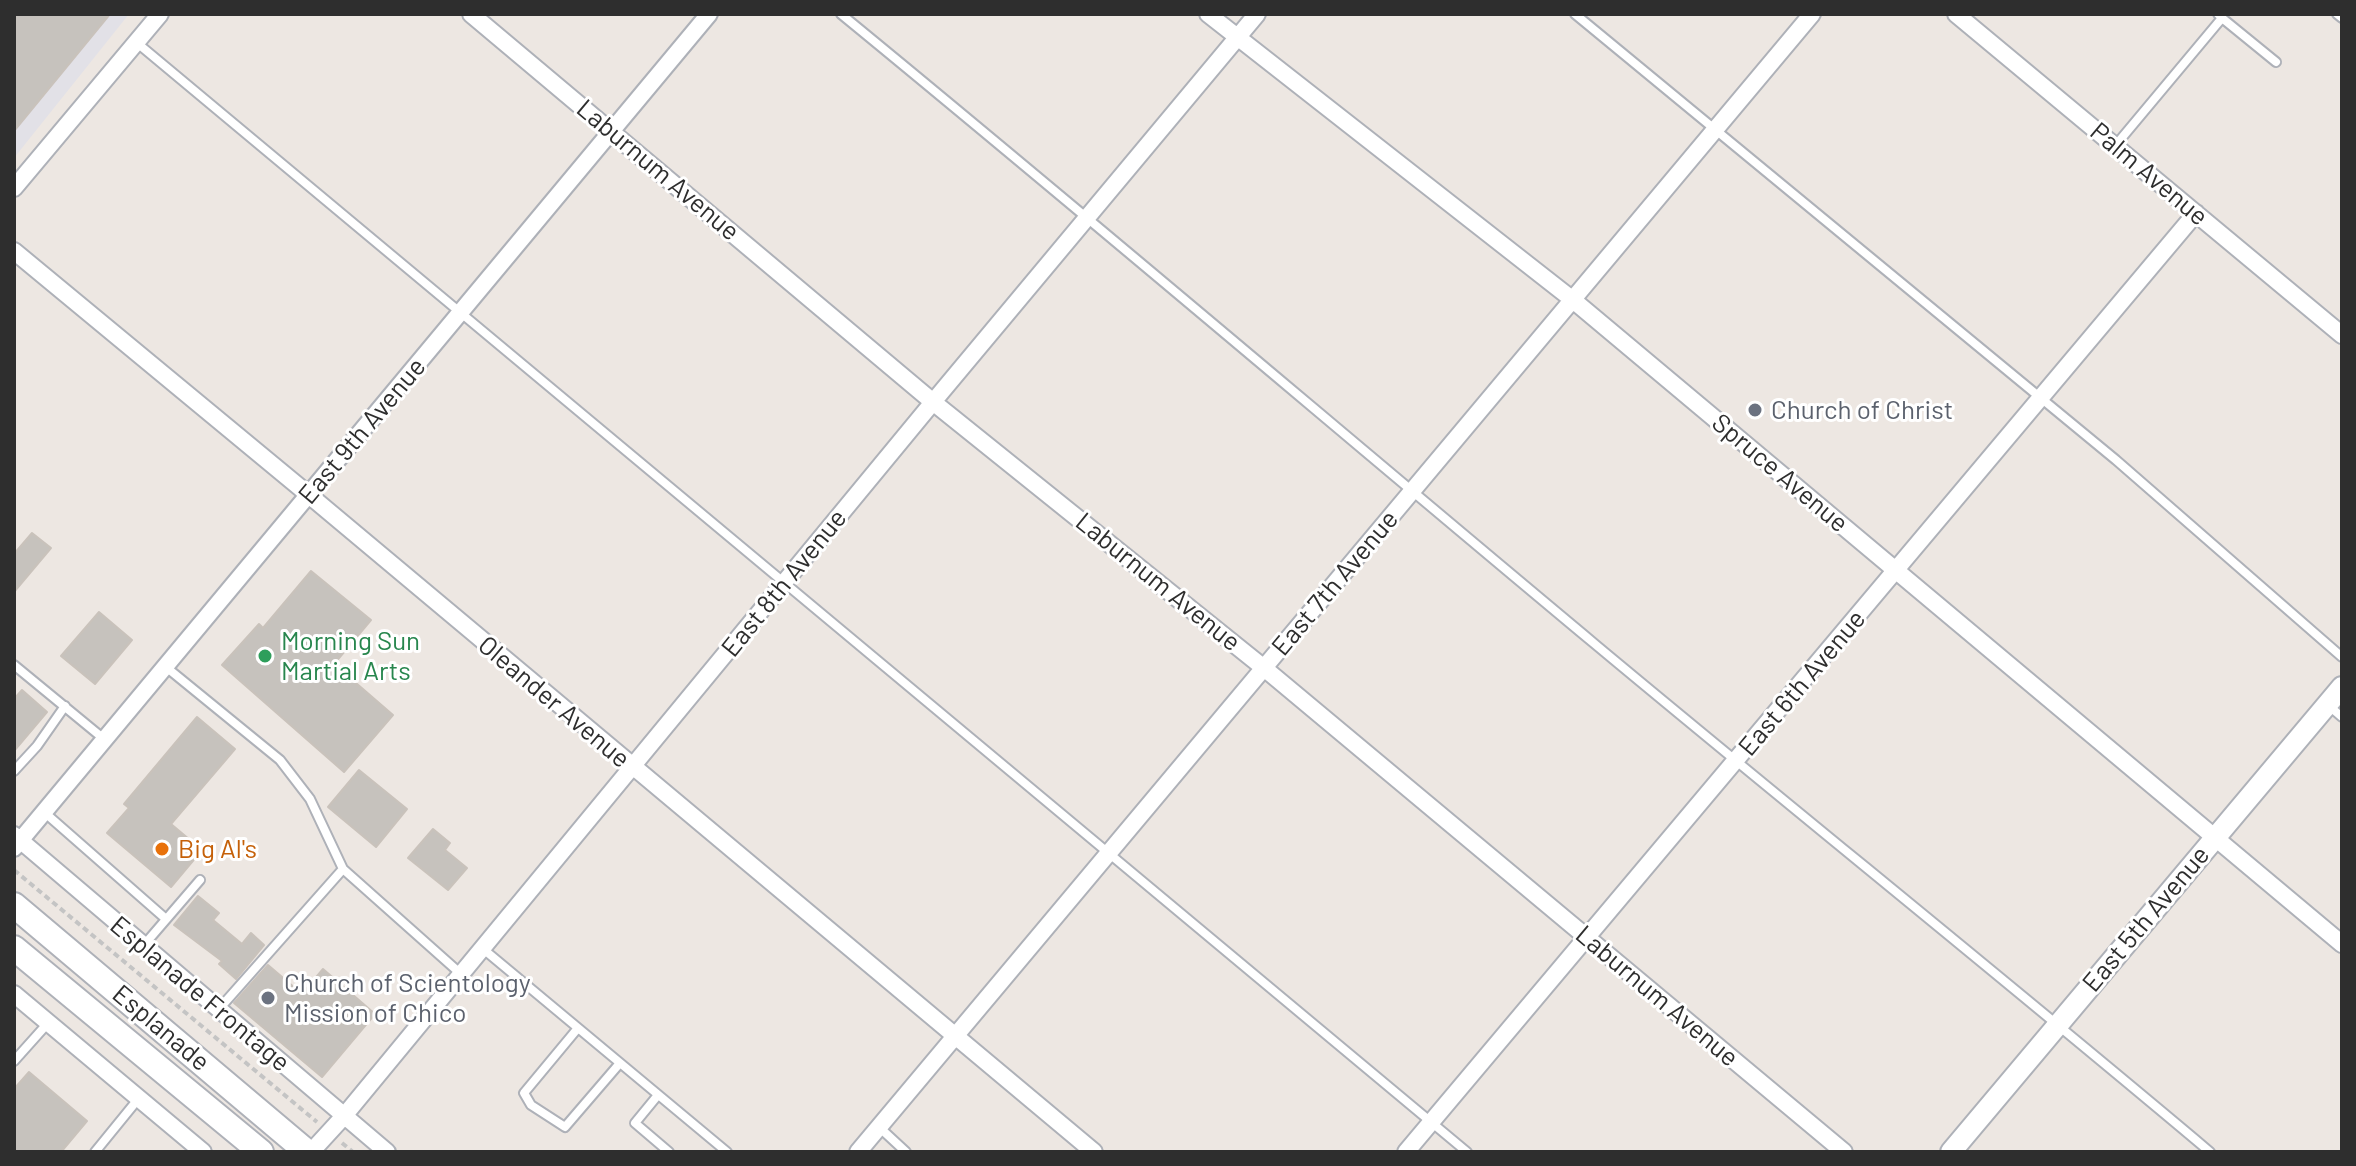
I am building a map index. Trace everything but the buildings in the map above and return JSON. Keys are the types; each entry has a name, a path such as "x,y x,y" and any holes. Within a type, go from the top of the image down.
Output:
{"main road":[{"name":"Esplanade","path":"14,905 309,1152"},
{"name":"Esplanade","path":"14,948 261,1152"}],"street":[{"path":"14,188 160,14"},
{"name":"Laburnum Avenue","path":"471,14 933,402 1264,668 1844,1152"},
{"name":"East 9th Avenue","path":"16,841 105,740 709,14"},
{"name":"Spruce Avenue","path":"1208,14 1573,300 2342,944"},
{"name":"East 8th Avenue","path":"309,1152 344,1116 1257,14"},
{"name":"East 7th Avenue","path":"858,1152 1812,14"},
{"name":"Palm Avenue","path":"1956,14 2342,335"},
{"name":"East 6th Avenue","path":"1406,1152 2196,213"},
{"name":"Oleander Avenue","path":"14,251 1094,1152"},
{"name":"East 5th Avenue","path":"1951,1152 2215,837 2335,710 2342,687"},
{"name":"Esplanade Frontage","path":"16,841 387,1152"},
{"path":"14,994 203,1152"}],"lane":[{"path":"841,14 2210,1152"},
{"path":"1575,14 2116,460 2342,657"},
{"path":"2337,14 2342,18"},
{"path":"2115,146 2220,16 2276,62"},
{"path":"136,42 1467,1152"},
{"path":"14,665 105,740"},
{"path":"166,667 280,760 310,799 343,869 461,974"},
{"path":"14,771 37,746 65,706"},
{"path":"44,812 166,919"},
{"path":"219,1010 343,869"},
{"path":"144,946 200,880"},
{"path":"482,948 727,1152"},
{"path":"14,1061 48,1022"},
{"path":"578,1028 524,1093 531,1105 565,1127 620,1063"},
{"path":"658,1095 635,1123 669,1152"},
{"path":"95,1152 139,1098"},
{"path":"879,1127 906,1152"}],"path":[{"path":"14,870 353,1152"}],"shaded area":[{"path":"14,14 129,14 14,158"}],"place":[{"name":"Church of Christ","path":"1755,410"},
{"name":"Morning Sun Martial Arts","path":"265,656"},
{"name":"Big Al's","path":"162,849"},
{"name":"Church of Scientology Mission of Chico","path":"268,998"}]}
